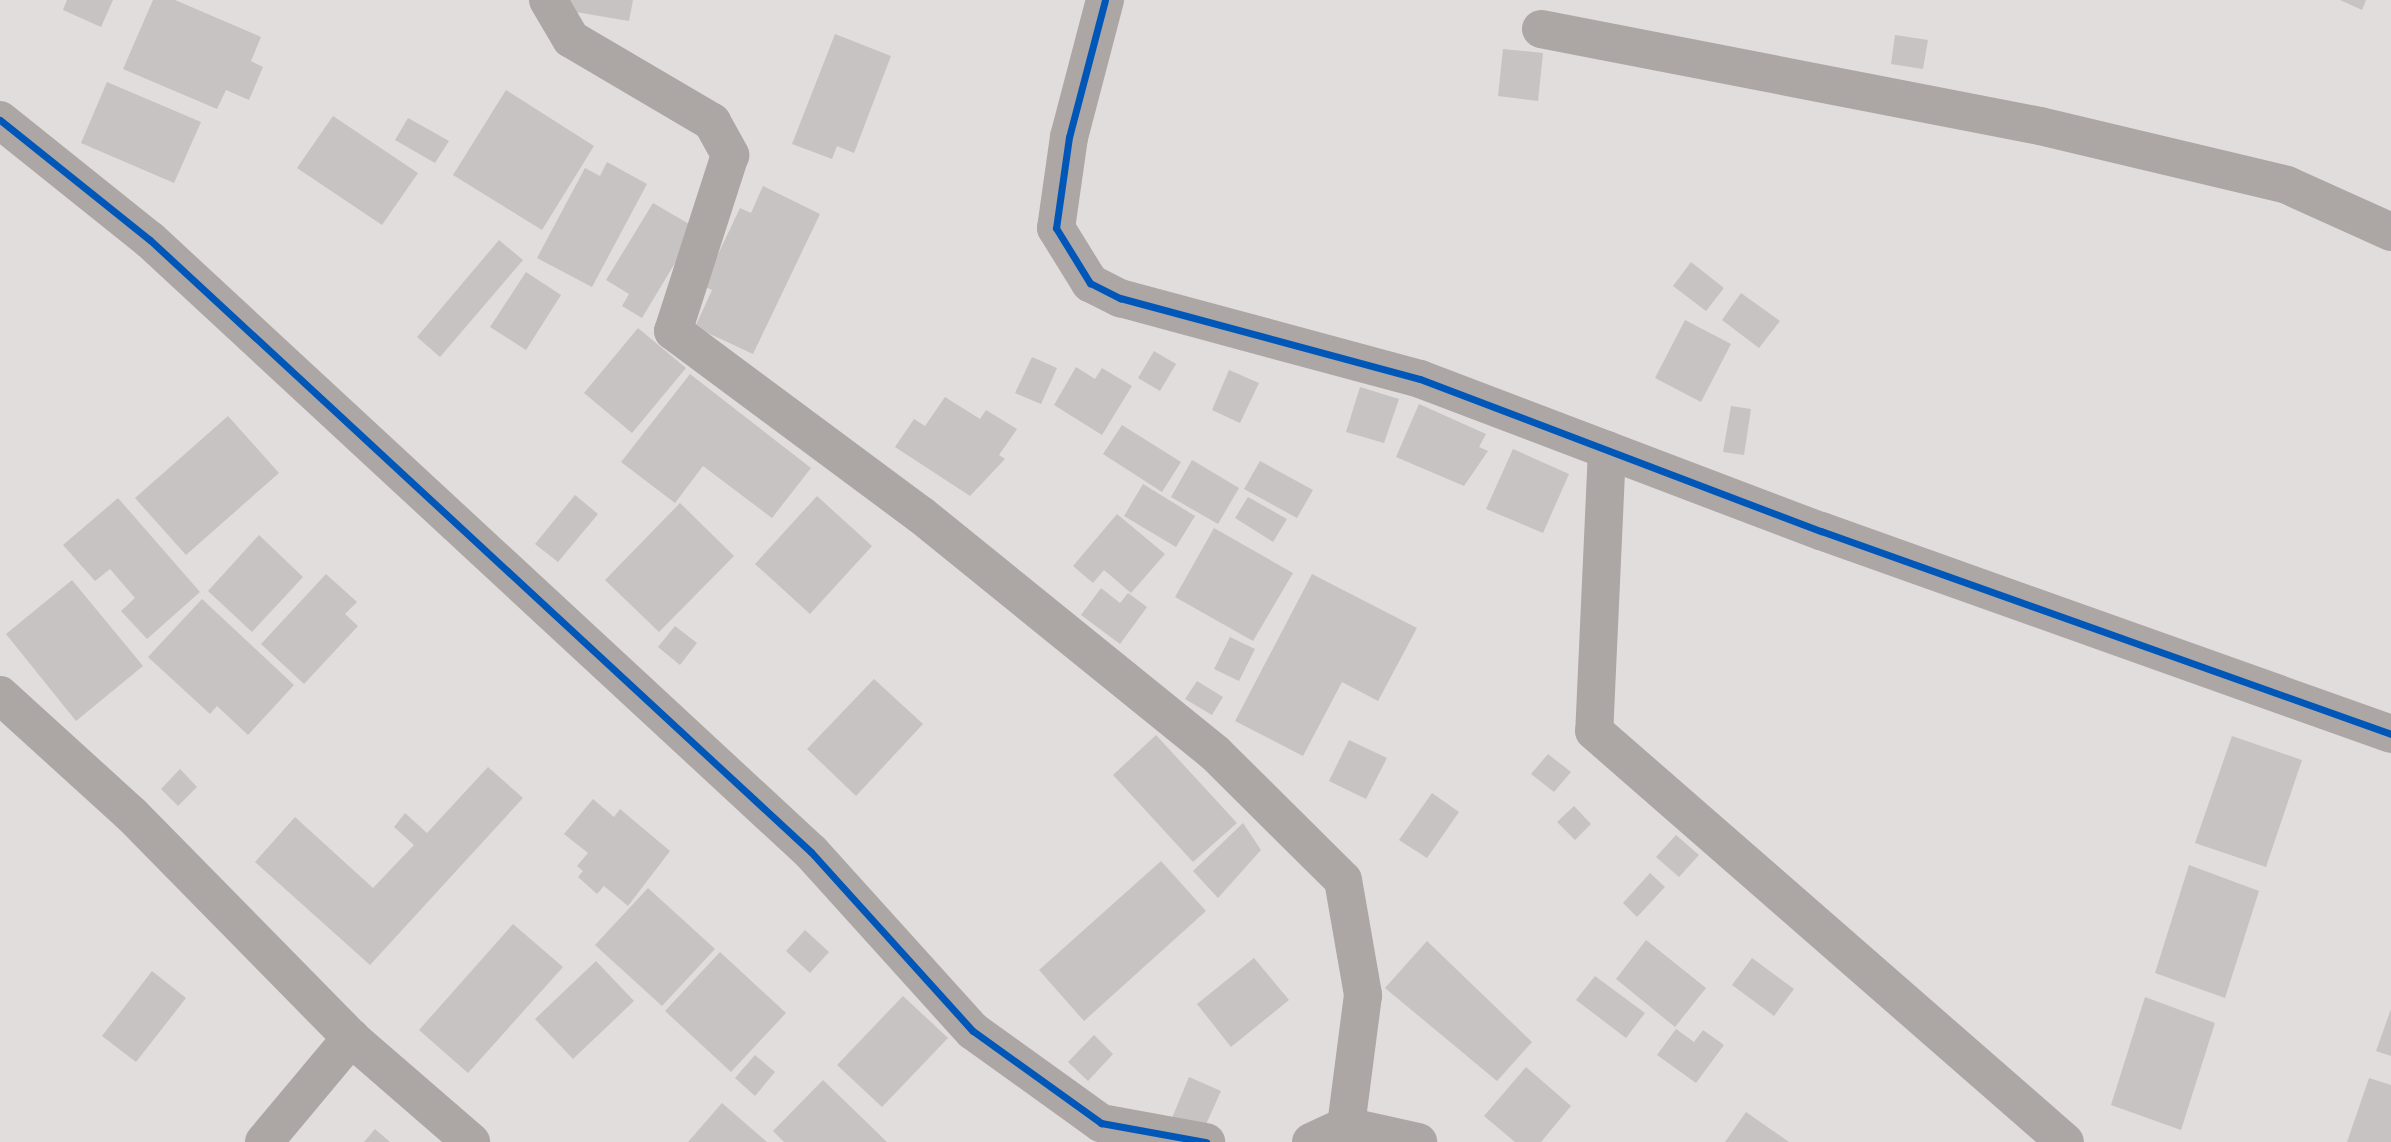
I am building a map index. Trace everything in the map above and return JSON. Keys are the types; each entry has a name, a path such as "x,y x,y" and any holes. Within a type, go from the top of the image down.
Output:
{"street":[{"path":"548,0 571,39 712,122 730,155 673,331 921,515 1215,753 1343,880 1363,995 1346,1126"},
{"path":"1105,0 1069,137 1057,217 1068,256 1090,283 1120,298 1420,379 1607,450 2391,734"},
{"path":"1541,29 2028,124 2287,185 2391,232"},
{"path":"0,120 150,240 811,852 973,1031 1093,1132 1206,1142"},
{"path":"1607,450 1594,731 2065,1142"},
{"path":"0,695 132,815 351,1038 471,1142"},
{"path":"264,1142 351,1038"},
{"path":"1311,1142 1346,1126 1418,1142"}],"building":[{"path":"67,0 113,0 101,27 63,10"},
{"path":"153,0 175,0 261,37 251,61 263,67 249,100 226,90 217,109 123,69"},
{"path":"565,0 633,0 629,21 564,10"},
{"path":"2340,0 2366,0 2362,10"},
{"path":"835,34 891,56 854,153 837,146 832,159 792,144"},
{"path":"1895,35 1928,40 1923,69 1891,64"},
{"path":"1503,49 1543,53 1538,101 1498,96"},
{"path":"107,82 201,122 174,183 81,143"},
{"path":"506,90 594,146 542,230 453,175"},
{"path":"333,116 418,173 382,225 297,168"},
{"path":"408,118 449,141 435,163 395,140"},
{"path":"607,162 647,184 592,287 537,258 585,168 600,176"},
{"path":"763,186 820,214 753,354 695,327 712,290 703,286 740,208 751,213"},
{"path":"653,203 696,228 642,318 622,306 629,294 606,280"},
{"path":"499,240 523,260 440,357 417,337"},
{"path":"1691,262 1724,288 1706,311 1673,286"},
{"path":"526,272 561,295 526,350 490,327"},
{"path":"1741,293 1780,321 1759,348 1722,320"},
{"path":"1685,320 1731,344 1701,402 1655,378"},
{"path":"638,328 686,368 632,433 584,393"},
{"path":"1154,351 1176,364 1160,391 1138,378"},
{"path":"1032,357 1057,368 1041,404 1015,393"},
{"path":"1076,367 1095,379 1102,368 1132,386 1102,435 1054,405"},
{"path":"1229,370 1259,383 1240,423 1212,410"},
{"path":"690,374 811,468 772,518 703,466 675,503 621,462"},
{"path":"1360,387 1399,399 1384,443 1346,432"},
{"path":"945,397 980,419 986,410 1017,429 999,455 1005,459 970,496 895,447 914,419 925,426"},
{"path":"1419,404 1486,434 1479,447 1488,451 1464,486 1396,457"},
{"path":"1731,406 1751,409 1744,455 1723,452"},
{"path":"228,416 279,473 186,555 135,498"},
{"path":"1122,425 1181,462 1162,492 1103,454"},
{"path":"1513,449 1569,474 1543,533 1486,509"},
{"path":"1192,460 1239,488 1218,524 1171,497"},
{"path":"1260,461 1313,490 1297,518 1244,489"},
{"path":"1143,484 1195,516 1176,547 1124,516"},
{"path":"575,495 598,514 558,562 535,544"},
{"path":"817,496 872,546 810,614 755,564"},
{"path":"1248,497 1287,519 1273,542 1235,518"},
{"path":"118,498 200,592 147,639 121,611 135,598 110,569 95,581 63,545"},
{"path":"680,503 734,556 659,632 605,580"},
{"path":"1117,514 1165,554 1131,593 1104,570 1093,583 1073,566"},
{"path":"1214,528 1293,573 1253,641 1175,597"},
{"path":"259,535 303,577 252,632 208,591"},
{"path":"326,574 357,602 345,614 358,626 304,684 261,644"},
{"path":"1312,574 1417,628 1378,701 1342,682 1303,756 1235,721"},
{"path":"72,580 143,666 76,721 6,634"},
{"path":"1101,588 1120,603 1128,593 1147,607 1120,644 1081,615"},
{"path":"202,599 294,685 248,735 217,706 210,714 148,657"},
{"path":"675,626 697,643 680,665 658,647"},
{"path":"1230,637 1255,649 1239,681 1214,669"},
{"path":"874,679 923,724 856,796 807,749"},
{"path":"1197,681 1223,697 1212,715 1185,699"},
{"path":"1156,735 1237,823 1193,862 1113,775"},
{"path":"2232,736 2302,760 2266,867 2195,843"},
{"path":"1349,740 1387,758 1366,799 1329,781"},
{"path":"1548,754 1571,772 1554,792 1531,774"},
{"path":"488,767 523,798 370,965 255,862 295,817 373,888 414,845 394,827 405,813 427,833"},
{"path":"180,769 197,787 178,806 161,789"},
{"path":"1432,793 1459,812 1427,858 1399,840"},
{"path":"593,799 614,817 620,809 670,851 628,906 604,886 597,894 578,877 583,871 577,866 588,853 564,834"},
{"path":"1574,806 1591,824 1575,840 1557,822"},
{"path":"1243,823 1261,850 1218,898 1193,871"},
{"path":"1676,835 1699,855 1679,877 1656,857"},
{"path":"1161,861 1206,911 1084,1021 1039,970"},
{"path":"2189,865 2259,891 2225,998 2155,973"},
{"path":"1650,873 1665,887 1637,917 1623,903"},
{"path":"648,888 715,949 662,1006 595,945"},
{"path":"513,924 563,967 468,1073 419,1030"},
{"path":"805,930 829,952 810,973 786,951"},
{"path":"1646,940 1706,988 1675,1027 1616,979"},
{"path":"1427,941 1532,1042 1497,1081 1385,988"},
{"path":"720,952 786,1013 731,1072 665,1011"},
{"path":"1254,958 1289,1000 1231,1047 1197,1004"},
{"path":"1752,958 1794,989 1774,1016 1732,985"},
{"path":"596,961 634,1001 573,1059 535,1019"},
{"path":"152,971 186,998 136,1062 102,1036"},
{"path":"1595,976 1645,1013 1626,1038 1576,1000"},
{"path":"903,996 948,1038 882,1107 837,1065"},
{"path":"2145,997 2215,1023 2181,1130 2111,1105"},
{"path":"2391,1009 2391,1056 2376,1051"},
{"path":"1676,1029 1694,1042 1703,1030 1724,1045 1696,1083 1657,1055"},
{"path":"1094,1035 1113,1054 1088,1081 1068,1062"},
{"path":"755,1055 775,1072 755,1096 735,1078"},
{"path":"1526,1067 1571,1106 1541,1142 1515,1142 1484,1116"},
{"path":"1189,1077 1221,1091 1203,1131 1172,1118"},
{"path":"2369,1078 2391,1085 2391,1142 2347,1142"},
{"path":"823,1080 887,1142 784,1142 773,1131"},
{"path":"722,1103 767,1142 688,1142"},
{"path":"1746,1112 1789,1142 1725,1142"},
{"path":"375,1129 390,1142 364,1142"}],"cycle path":[{"path":"1105,0 1069,137 1056,228 1090,283 1120,298 1420,379 1821,531 2391,734"},
{"path":"0,120 150,240 811,852 973,1031 1101,1123 1206,1142"}]}
